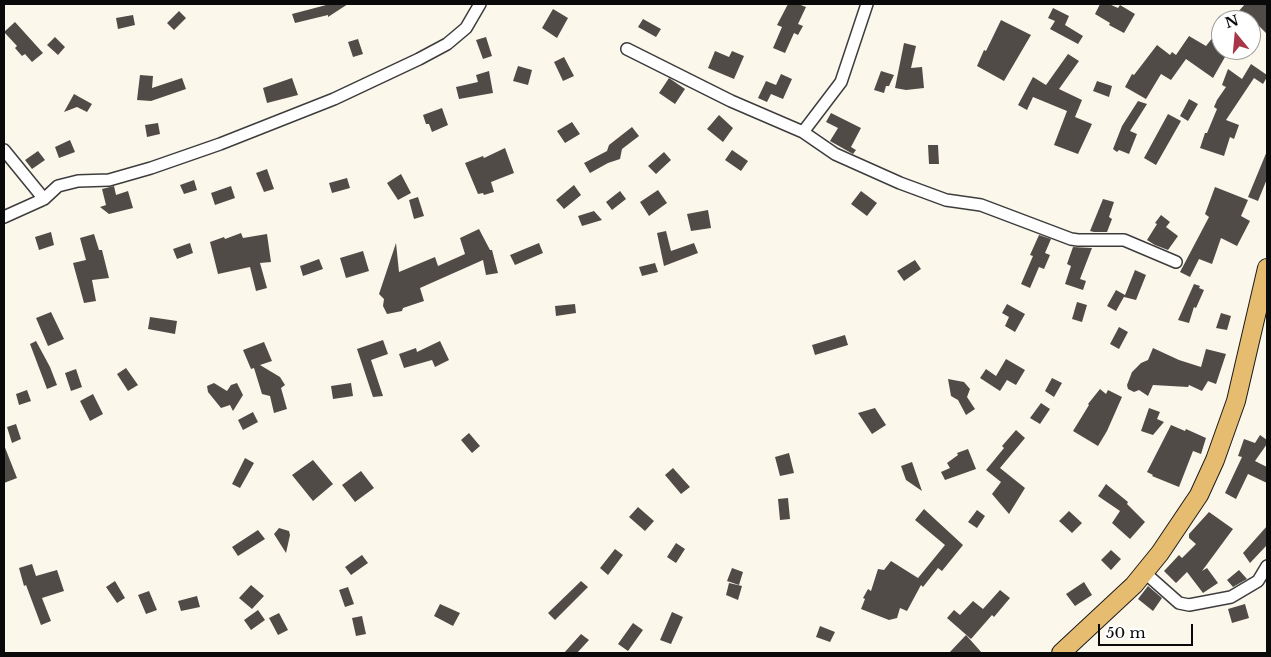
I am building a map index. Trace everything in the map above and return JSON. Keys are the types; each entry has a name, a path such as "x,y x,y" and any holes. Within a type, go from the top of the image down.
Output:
{"main road":[{"path":"1061,653 1134,585 1160,553 1199,495 1215,460 1236,401 1267,268"}],"street":[{"path":"4,217 44,199 58,186 78,181 109,180 151,168 220,144 334,100 447,44 466,28 480,4"},
{"path":"803,132 841,82 846,72 867,4"},
{"path":"626,49 731,101 803,132 836,154 900,183 946,200 980,205 1071,239 1124,240 1176,262"},
{"path":"4,150 44,199"},
{"path":"1144,572 1179,603 1189,605 1231,597 1260,579 1267,566"}],"building":[{"path":"330,4 348,4 328,17 328,15 295,23 292,14"},
{"path":"788,4 798,4 806,7 798,24 803,26 798,35 794,33 785,53 773,48 782,27 777,25"},
{"path":"1100,4 1109,4 1118,8 1120,5 1135,14 1124,33 1109,25 1110,23 1095,14"},
{"path":"1245,4 1267,4 1267,34 1261,28 1261,10 1240,10"},
{"path":"1053,8 1069,16 1065,25 1083,36 1078,44 1050,29 1055,21 1048,18"},
{"path":"553,9 568,18 557,38 542,28"},
{"path":"179,11 186,18 174,30 167,23"},
{"path":"133,15 135,25 118,29 116,18"},
{"path":"643,19 661,29 656,37 638,27"},
{"path":"1001,20 1031,35 1004,81 977,66"},
{"path":"15,22 43,53 32,62 25,54 22,56 15,48 17,46 4,32"},
{"path":"1189,36 1206,46 1211,40 1211,60 1223,60 1213,78 1186,59 1171,80 1161,74 1146,99 1125,87 1132,74 1134,75 1157,45 1170,55 1172,52 1176,55"},
{"path":"55,37 65,47 58,55 47,45"},
{"path":"486,37 492,56 483,59 476,40"},
{"path":"358,39 363,54 353,57 348,42"},
{"path":"904,43 916,46 911,68 922,67 924,88 906,90 895,88"},
{"path":"715,51 729,57 732,51 744,56 734,79 708,68"},
{"path":"1068,54 1079,61 1059,89 1082,100 1075,117 1092,124 1078,154 1054,145 1067,111 1033,97 1027,110 1018,105 1033,77 1046,85"},
{"path":"564,57 574,76 563,81 554,62"},
{"path":"1251,64 1267,75 1267,77 1263,84 1254,78 1226,120 1239,125 1234,139 1230,137 1224,156 1200,148 1217,109 1214,107 1226,87 1222,85 1228,69 1242,79"},
{"path":"518,66 532,70 528,85 513,81"},
{"path":"489,71 493,93 459,99 456,87 478,82 476,75"},
{"path":"881,71 894,75 889,86 886,86 884,93 874,90"},
{"path":"781,74 792,79 783,99 771,94 767,102 758,98 766,81 776,85"},
{"path":"140,75 153,76 152,88 182,78 186,89 151,101 137,100"},
{"path":"292,78 298,95 267,103 263,88"},
{"path":"669,78 685,89 675,104 659,93"},
{"path":"1097,81 1112,86 1109,97 1093,91"},
{"path":"74,94 92,104 87,112 77,107 64,112"},
{"path":"1189,99 1198,104 1188,121 1180,116"},
{"path":"1138,101 1147,104 1130,131 1137,134 1129,154 1119,150 1117,152 1113,149 1122,126"},
{"path":"442,108 448,125 432,132 429,124 426,124 423,115"},
{"path":"831,113 861,128 851,147 856,150 853,154 830,141 838,128 826,122"},
{"path":"1168,114 1181,121 1156,165 1144,158"},
{"path":"719,115 733,128 723,142 707,129"},
{"path":"572,122 580,134 565,143 557,131"},
{"path":"158,123 160,134 147,137 145,125"},
{"path":"632,127 639,136 622,149 620,159 590,173 584,163 607,151 609,145"},
{"path":"70,140 75,152 59,158 55,147"},
{"path":"928,145 938,145 939,164 929,164"},
{"path":"505,148 514,173 491,182 494,192 484,195 483,193 478,194 465,163 483,156 484,158"},
{"path":"732,150 748,161 741,171 725,160"},
{"path":"38,151 45,160 32,169 25,160"},
{"path":"1267,151 1267,179 1258,201 1248,197"},
{"path":"664,152 671,160 656,174 648,166"},
{"path":"267,169 274,189 264,192 256,173"},
{"path":"401,174 411,193 398,200 387,183"},
{"path":"347,178 350,188 332,193 329,183"},
{"path":"194,180 197,190 184,194 180,185"},
{"path":"574,185 581,195 564,209 556,200"},
{"path":"114,186 116,195 128,191 133,208 109,214 100,207 106,205 102,189"},
{"path":"231,186 235,198 215,205 211,193"},
{"path":"1215,187 1248,200 1241,216 1250,221 1237,246 1221,238 1212,264 1199,259 1190,277 1180,272 1209,217 1205,214"},
{"path":"658,190 667,203 649,216 640,202"},
{"path":"620,191 626,199 612,210 606,202"},
{"path":"861,191 877,203 867,216 851,204"},
{"path":"418,197 424,216 414,219 409,200"},
{"path":"1103,199 1114,202 1109,217 1112,219 1107,232 1090,231"},
{"path":"708,210 711,228 691,231 687,214"},
{"path":"594,211 602,220 582,226 578,216"},
{"path":"1161,215 1170,222 1166,227 1178,236 1168,250 1147,240"},
{"path":"479,229 490,250 492,250 498,273 486,275 483,260 420,288 424,301 403,308 402,311 387,314 383,306 384,299 379,294 396,243 399,272 435,257 438,266 465,254 460,238"},
{"path":"666,231 671,251 694,243 698,253 664,266 657,233"},
{"path":"51,232 54,245 39,250 35,237"},
{"path":"241,233 243,238 267,234 271,262 260,263 267,288 256,291 250,267 218,274 210,242"},
{"path":"94,234 99,250 102,250 109,278 92,280 96,301 84,303 73,263 86,260 80,238"},
{"path":"1039,235 1051,239 1045,253 1050,255 1044,269 1039,267 1030,288 1021,284 1033,256 1030,255"},
{"path":"190,243 193,253 177,259 173,249"},
{"path":"539,243 543,253 515,265 510,255"},
{"path":"1073,247 1092,248 1080,279 1086,281 1083,290 1065,284 1071,266 1067,264"},
{"path":"363,251 369,271 346,278 340,258"},
{"path":"319,259 323,269 303,276 300,266"},
{"path":"915,260 921,269 904,281 897,271"},
{"path":"655,263 658,272 642,276 639,267"},
{"path":"1135,270 1146,275 1136,300 1124,297"},
{"path":"1194,284 1204,290 1196,308 1194,307 1189,323 1178,320"},
{"path":"1116,290 1125,295 1116,311 1107,306"},
{"path":"1077,302 1087,305 1082,322 1072,319"},
{"path":"575,304 576,313 556,316 555,306"},
{"path":"1007,304 1025,314 1015,332 1005,326 1009,317 1002,313"},
{"path":"51,312 64,339 48,346 36,318"},
{"path":"1221,313 1231,316 1227,330 1216,328"},
{"path":"150,317 177,321 175,334 148,329"},
{"path":"1119,327 1128,332 1119,349 1110,344"},
{"path":"845,335 848,345 815,355 812,345"},
{"path":"383,340 388,354 371,360 383,396 373,397 357,349"},
{"path":"36,341 57,385 47,389 30,344"},
{"path":"440,341 449,360 435,367 432,360 404,368 399,354 416,348 417,352"},
{"path":"264,342 272,361 260,365 280,377 285,385 281,388 287,409 274,413 270,396 262,394 254,368 251,369 243,350"},
{"path":"1153,348 1179,360 1201,367 1206,349 1226,354 1216,384 1208,381 1202,391 1189,385 1188,387 1153,385 1148,396 1139,390 1134,392 1128,389 1127,385 1132,372 1141,363 1148,360"},
{"path":"1006,359 1025,370 1016,385 1007,380 1000,391 980,378 986,369 996,376"},
{"path":"126,368 138,385 128,391 117,374"},
{"path":"76,369 82,387 71,391 65,373"},
{"path":"1052,378 1062,383 1054,397 1045,391"},
{"path":"948,379 964,382 970,389 967,397 975,409 966,415 958,400 951,396"},
{"path":"214,383 227,391 231,385 237,383 243,395 233,411 230,405 221,408 208,392 207,386"},
{"path":"351,383 353,396 333,399 331,386"},
{"path":"1100,389 1106,394 1108,390 1122,397 1098,446 1073,431 1088,404"},
{"path":"27,390 31,401 19,405 16,394"},
{"path":"93,394 103,414 90,421 80,401"},
{"path":"1041,403 1050,409 1040,424 1030,418"},
{"path":"875,408 886,425 872,434 858,413"},
{"path":"1149,408 1160,412 1157,419 1164,422 1153,435 1141,431"},
{"path":"253,412 258,422 243,430 238,420"},
{"path":"16,424 21,439 12,443 7,427"},
{"path":"1171,425 1206,438 1201,454 1193,451 1179,487 1147,472"},
{"path":"1016,430 1025,438 1000,468 1025,488 1009,514 992,494 1001,482 986,470 1004,448 1002,446"},
{"path":"469,433 480,446 472,453 461,440"},
{"path":"1260,435 1267,440 1267,444 1255,461 1267,467 1267,483 1248,474 1236,499 1225,493 1242,457 1238,456 1244,439 1255,443"},
{"path":"4,445 17,478 4,483"},
{"path":"968,449 976,469 945,480 941,472 950,468 947,463 958,455 957,453"},
{"path":"789,453 794,473 780,476 775,457"},
{"path":"245,458 254,463 240,488 232,484"},
{"path":"313,460 333,484 313,501 292,475"},
{"path":"912,462 922,491 906,480 901,466"},
{"path":"673,468 690,487 681,494 665,475"},
{"path":"361,471 374,488 355,502 342,485"},
{"path":"1106,484 1128,502 1127,504 1145,522 1130,539 1112,523 1120,511 1098,496"},
{"path":"788,498 790,519 780,520 778,499"},
{"path":"638,507 654,521 645,531 629,517"},
{"path":"924,509 963,545 942,571 938,568 923,587 921,585 907,611 900,608 897,618 889,620 861,609 865,599 863,598 868,589 871,591 878,569 884,570 891,561 918,578 945,545 915,520"},
{"path":"977,510 985,516 977,528 968,522"},
{"path":"1069,511 1082,523 1072,533 1059,521"},
{"path":"1209,512 1233,529 1202,571 1207,568 1218,583 1203,593 1187,572 1176,583 1164,571 1179,555 1182,558 1196,544 1189,538 1189,534"},
{"path":"1267,526 1267,545 1250,563 1243,553"},
{"path":"279,528 289,531 290,535 286,553 274,534"},
{"path":"258,530 265,539 238,556 232,547"},
{"path":"676,543 685,549 676,563 667,557"},
{"path":"615,549 623,555 608,575 600,568"},
{"path":"1111,550 1121,559 1111,570 1101,560"},
{"path":"362,555 368,563 351,575 345,567"},
{"path":"32,564 36,576 57,570 64,591 42,598 51,621 41,625 26,585 24,586 19,568"},
{"path":"732,568 743,572 739,585 727,581"},
{"path":"1239,570 1247,579 1233,587 1227,580"},
{"path":"115,581 125,598 117,603 106,587"},
{"path":"581,581 588,587 555,620 548,613"},
{"path":"1084,582 1092,595 1075,606 1066,594"},
{"path":"729,583 742,586 738,600 726,595"},
{"path":"251,585 264,596 252,609 239,598"},
{"path":"1148,586 1162,598 1153,611 1138,599"},
{"path":"348,587 354,604 345,607 339,590"},
{"path":"1000,590 1010,598 994,617 992,615 971,639 947,618 954,610 960,615 973,601 983,609"},
{"path":"149,591 157,610 146,614 138,595"},
{"path":"197,596 200,607 181,611 178,601"},
{"path":"440,604 460,613 453,626 434,616"},
{"path":"1245,604 1249,618 1232,623 1228,609"},
{"path":"258,610 265,620 251,630 244,620"},
{"path":"672,612 683,617 671,644 660,640"},
{"path":"279,613 288,630 278,635 269,618"},
{"path":"362,616 366,634 356,636 352,618"},
{"path":"633,623 643,630 628,651 618,644"},
{"path":"820,626 835,632 830,642 816,637"},
{"path":"581,634 589,640 577,653 564,653"},
{"path":"966,635 982,653 949,653"}]}
